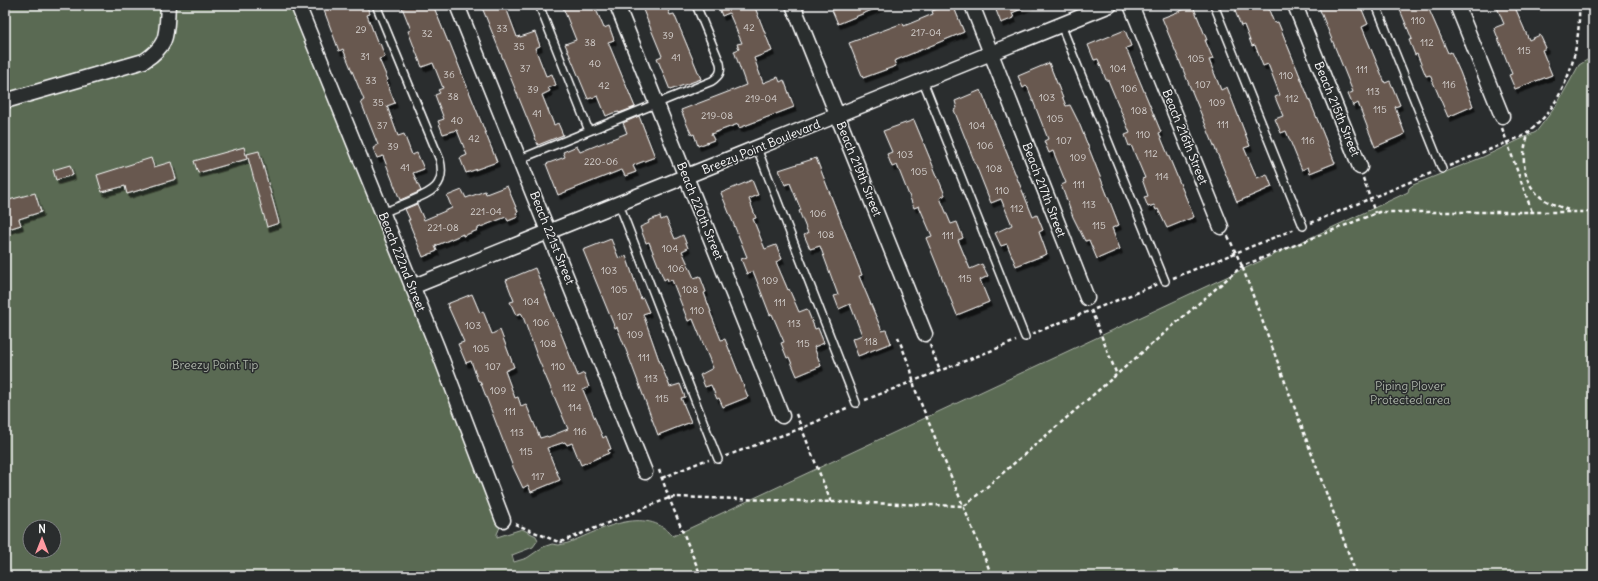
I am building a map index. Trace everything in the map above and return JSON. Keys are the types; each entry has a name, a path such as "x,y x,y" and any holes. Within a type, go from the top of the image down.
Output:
{"street":[{"path":"158,5 167,26"},
{"path":"5,101 144,61 155,54 161,47 166,33 168,5"},
{"name":"Beach 222nd Street","path":"298,5 436,347 502,520"},
{"name":"Beach 221st Street","path":"458,5 549,232 652,471"},
{"name":"Beach 220th Street","path":"617,5 782,416"},
{"name":"Beach 219th Street","path":"793,5 925,334"},
{"name":"Beach 217th Street","path":"972,5 1087,298"},
{"name":"Breezy Point Boulevard","path":"412,287 1110,5"},
{"name":"Beach 216th Street","path":"1131,5 1221,227"},
{"name":"Beach 215th Street","path":"1295,5 1360,167"},
{"path":"1457,5 1501,121"}],"lane":[{"path":"376,5 440,160 442,173 438,185 428,194 382,213"},
{"path":"538,5 589,131"},
{"path":"520,159 657,104 712,81 718,77 721,72 720,63 696,5"},
{"path":"1214,5 1303,226"},
{"path":"1376,5 1442,169"},
{"path":"1061,25 1165,281"},
{"path":"923,81 1025,337"},
{"path":"757,148 856,403"},
{"path":"619,204 718,459"}],"path":[{"path":"1501,121 1532,212"},
{"path":"1530,131 1525,142 1524,159 1527,178 1530,185 1541,198 1573,212"},
{"name":"Beach 215th Street","path":"1360,167 1375,213"},
{"path":"521,526 561,542 669,498 963,506 1242,266 1375,213 1593,212"},
{"path":"1221,227 1231,241 1242,266 1357,576"},
{"path":"1087,298 1117,375"},
{"path":"925,334 940,371"},
{"path":"898,337 911,370 915,389 992,576"},
{"path":"796,414 831,502"},
{"path":"652,471 669,498 701,576"},
{"path":"1589,576 1593,574"}],"green space":[{"path":"5,5 297,5 503,520 497,537 522,529 536,536 538,540 533,547 512,555 514,562 527,558 543,547 552,544 559,545 568,543 594,532 622,523 636,521 649,522 662,527 673,536 1408,192 1409,188 1413,185 1483,157 1536,132 1556,106 1579,65 1593,58 1593,576 5,576"}],"building":[{"path":"322,5 366,5 370,14 367,15 378,44 380,43 385,57 379,59 388,80 386,81 395,103 387,106 398,136 404,134 412,155 417,153 424,169 413,173 421,191 400,200 383,156 377,158 373,148 378,145 361,102 364,100 343,49 339,51"},
{"path":"410,5 433,5 448,42 449,41 497,162 466,173 460,158 467,155 457,130 443,134 438,121 444,119 435,95 440,93 438,90 443,88 433,63 422,67 416,52 408,31 411,30 402,8"},
{"path":"481,5 505,5 517,37 535,32 540,46 535,48 546,76 552,74 556,85 548,88 550,91 542,95 554,125 558,123 563,135 538,145"},
{"path":"562,5 594,5 604,28 609,26 614,40 608,42 635,107 606,116 598,96 588,99 565,44 576,40"},
{"path":"641,5 666,5 670,15 674,14 701,79 670,90 657,58 662,56"},
{"path":"718,5 754,5 772,51 754,58 763,83 778,77 780,82 784,80 794,107 739,128 738,124 711,134 714,140 698,146 694,134 692,135 681,110 746,85 734,51 739,49 737,44 742,43 729,13 722,16"},
{"path":"845,5 884,5 838,24 832,10"},
{"path":"948,5 953,5 964,32 894,61 896,66 863,78 849,43 903,23 904,26 933,14 932,11"},
{"path":"994,5 1030,5 1012,13 1014,18 1001,23"},
{"path":"1250,5 1267,5 1274,23 1278,22 1335,163 1310,173 1308,167 1302,170 1286,131 1281,133 1275,119 1283,116 1275,97 1280,95 1268,64 1263,66 1255,45 1252,46 1244,25 1241,26 1235,11"},
{"path":"1318,5 1360,5 1368,24 1362,27 1385,83 1390,81 1400,105 1395,107 1405,134 1375,147 1358,103 1353,106 1348,94 1353,92"},
{"path":"1398,5 1427,5 1448,53 1451,52 1473,106 1448,117 1430,75 1426,76 1417,54 1415,55 1409,40 1412,39"},
{"path":"1496,5 1514,5 1529,40 1540,35 1546,48 1542,50 1552,75 1515,89 1509,75 1512,74 1494,28 1504,24"},
{"path":"1193,6 1207,40 1205,40 1213,59 1209,60 1221,90 1227,87 1250,146 1244,148 1257,178 1267,174 1272,187 1237,202 1162,18"},
{"path":"1125,30 1131,46 1126,48 1194,217 1167,228 1158,209 1156,210 1154,205 1148,207 1144,197 1148,196 1142,179 1145,178 1131,145 1129,146 1125,135 1130,133 1098,59 1094,60 1088,45"},
{"path":"1049,63 1066,106 1070,105 1079,123 1119,225 1112,228 1120,249 1097,259 1089,240 1085,241 1073,217 1061,185 1066,183 1053,151 1049,153 1044,141 1048,139 1028,88 1026,86 1023,88 1018,76"},
{"path":"981,90 1033,217 1037,215 1043,230 1039,232 1047,254 1016,266 1007,244 1001,246 995,233 1012,225 1001,199 991,203 954,110 957,108 955,101"},
{"path":"639,116 655,157 634,165 633,166 636,172 625,176 621,170 558,195 546,164 565,157 563,152 577,146 580,152 627,133 623,123"},
{"path":"914,120 945,195 940,198 951,224 957,222 963,238 958,240 970,269 982,264 988,276 980,280 989,302 957,315 926,238 932,236 919,206 914,208 897,165 892,167 887,154 892,152 883,131"},
{"path":"244,147 247,159 198,173 194,161"},
{"path":"259,151 279,223 267,227 247,154"},
{"path":"151,158 154,167 171,162 176,179 127,194 125,186 102,192 97,175"},
{"path":"816,158 862,275 859,276 882,331 886,330 891,343 858,356 852,339 862,335 850,304 839,309 834,296 838,295 820,246 810,249 804,235 808,233 799,211 801,210 790,183 785,185 779,170"},
{"path":"70,165 73,175 56,180 53,170"},
{"path":"752,180 758,195 749,199 756,218 753,219 765,249 776,245 782,259 776,262 788,290 789,289 799,312 807,309 815,329 818,328 824,343 814,347 821,366 797,376 789,357 787,358 781,343 784,342 772,314 770,315 753,271 747,274 741,259 747,257 721,193"},
{"path":"507,186 518,212 516,213 518,217 508,221 506,217 478,228 478,230 463,236 463,234 435,246 437,251 423,257 405,209 417,204 424,220 452,208 447,196 462,190 466,198 485,191 486,194"},
{"path":"35,193 41,212 19,219 21,225 5,230 5,201"},
{"path":"660,216 661,220 666,218 675,239 683,235 688,248 682,251 694,278 700,276 706,292 704,293 710,312 721,340 725,339 748,397 723,407 719,398 717,399 711,385 705,387 700,375 713,368 693,319 688,321 672,280 668,281 667,278 664,280 649,242 646,243 640,227 649,223 648,221"},
{"path":"611,239 619,259 626,256 641,299 643,298 649,312 643,314 659,360 670,387 680,384 685,397 681,398 691,422 658,435 617,327 615,328 583,250"},
{"path":"535,268 578,376 584,373 589,387 583,390 603,438 606,436 611,449 608,450 609,453 581,465 572,443 567,445 565,442 547,448 560,480 531,492 528,485 523,488 513,467 471,361 466,363 458,344 464,342 447,304 472,294 480,313 483,311 492,334 500,330 514,367 505,371 515,398 518,397 521,406 526,404 540,438 548,437 568,429 537,356 522,314 516,315 510,302 514,301 506,280"}],"park label":[{"name":"Breezy Point Tip","path":"215,365"},
{"name":"Piping Plover Protected area","path":"1410,393"}]}
